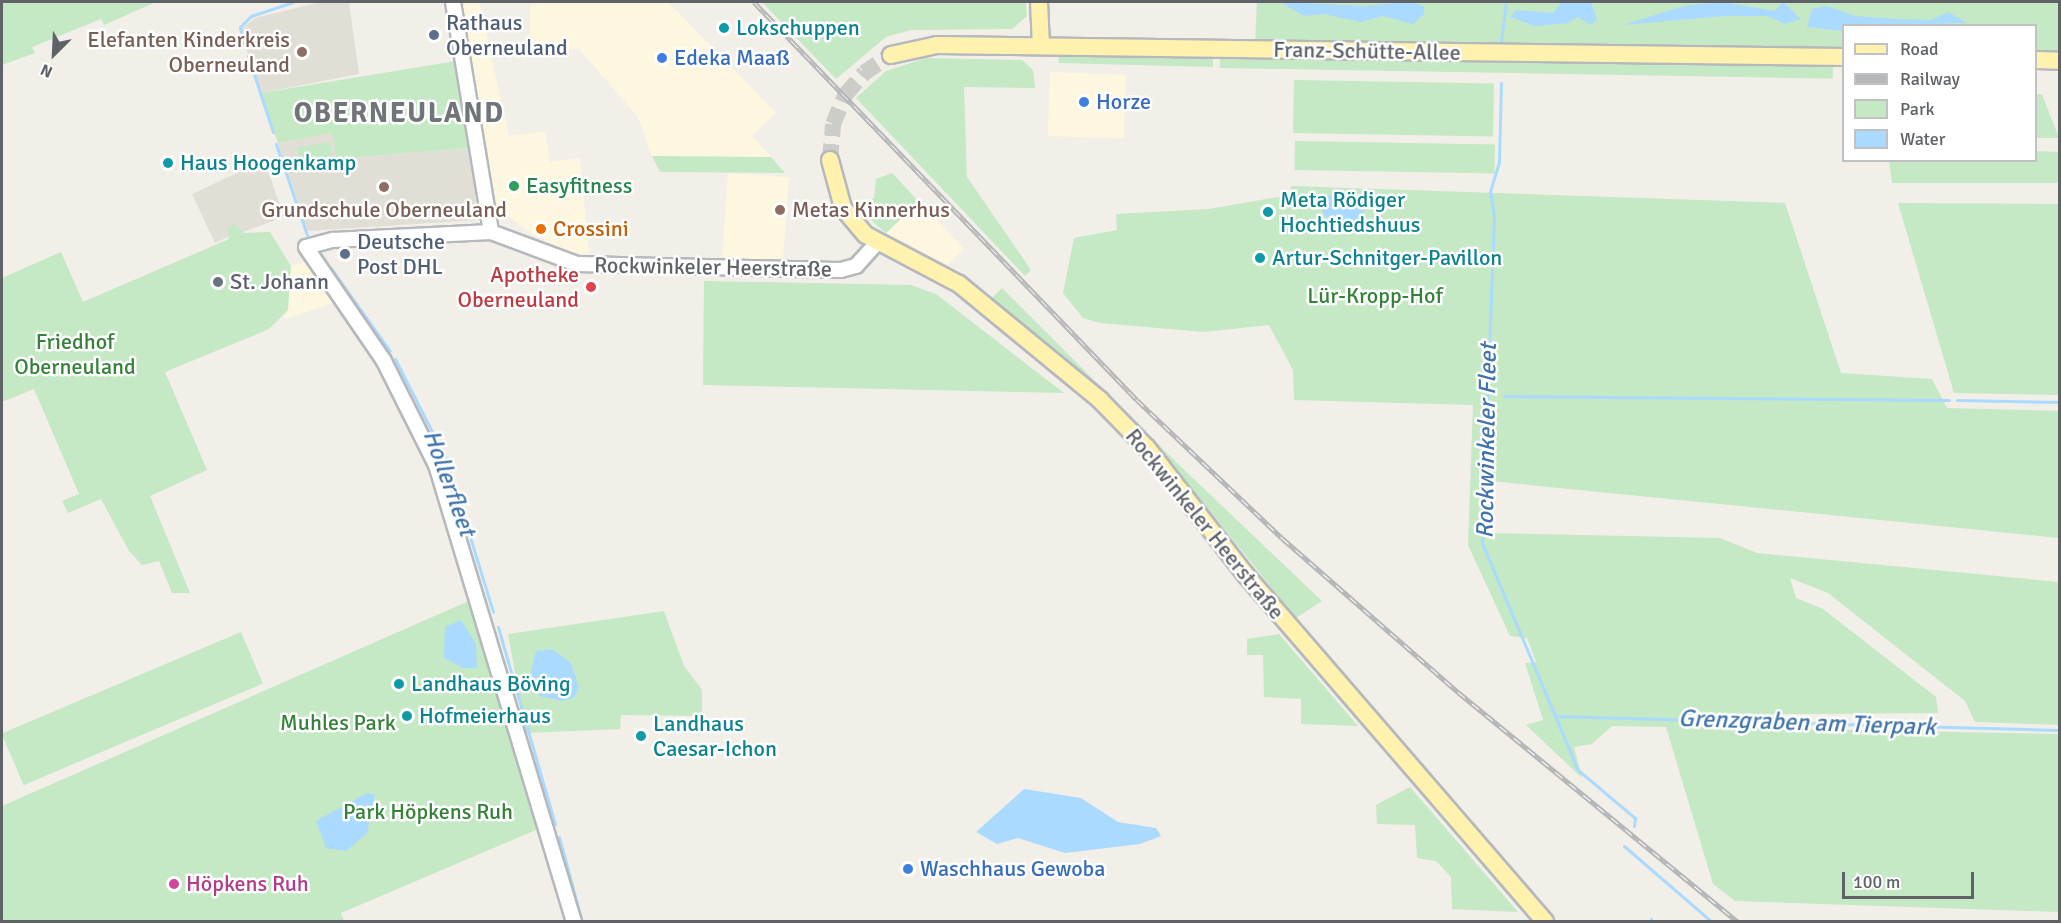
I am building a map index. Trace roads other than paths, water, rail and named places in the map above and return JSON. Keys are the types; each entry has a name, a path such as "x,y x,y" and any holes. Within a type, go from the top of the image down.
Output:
{"main road":[{"path":"1039,2 1041,46"},
{"name":"Franz-Schütte-Allee","path":"891,55 930,46 1041,46 1842,57"},
{"path":"2037,60 2060,60"},
{"path":"830,160 843,208 877,243"},
{"name":"Rockwinkeler Heerstraße","path":"877,243 959,284 1131,432 1253,583 1545,921"}],"street":[{"path":"453,2 491,232"},
{"name":"Rockwinkeler Heerstraße","path":"574,921 437,467 384,361 306,247 333,240 491,232 559,259 624,267 841,270 856,266 877,243"}],"water":[{"path":"1280,2 1365,6 1408,2 1424,6 1424,14 1413,24 1383,16 1360,22 1324,14 1304,16"},
{"path":"1562,2 1591,2 1597,20 1590,25 1578,17 1568,23 1535,26 1510,17 1516,10 1553,13"},
{"path":"1722,2 1775,11 1783,2 1801,19 1784,24 1768,16 1724,16 1623,25 1684,6"},
{"path":"1827,6 1855,16 1931,20 1948,12 1967,23 1842,24 1842,31 1807,27 1812,9"},
{"path":"1325,195 1345,198 1364,211 1364,224 1356,234 1332,230 1320,206"},
{"path":"461,620 476,644 477,668 463,668 444,658 445,627"},
{"path":"552,649 571,663 579,688 574,698 563,701 539,696 531,671 536,651"},
{"path":"1024,789 1081,798 1118,822 1156,828 1161,836 1140,844 1065,853 1018,838 997,844 976,832"},
{"path":"367,793 375,795 367,833 346,851 326,848 316,821"}],"waterway":[{"name":"Hollerfleet","path":"243,43 240,27 251,16 293,2"},
{"name":"Rockwinkeler Fleet","path":"1501,42 1506,2"},
{"name":"Hollerfleet","path":"248,56 273,132"},
{"name":"Rockwinkeler Fleet","path":"1501,83 1499,162 1490,191 1494,216 1482,543 1578,770 1635,818 1634,826"},
{"name":"Hollerfleet","path":"276,144 307,235"},
{"name":"Hollerfleet","path":"330,267 390,351"},
{"name":"Hollerfleet","path":"395,359 446,459 493,612"},
{"path":"1504,396 1949,400"},
{"path":"1957,400 2060,402"},
{"name":"Hollerfleet","path":"498,627 555,824"},
{"name":"Grenzgraben am Tierpark","path":"1555,716 2060,730"},
{"name":"Hollerfleet","path":"559,837 582,922"},
{"name":"Rockwinkeler Fleet","path":"1624,846 1712,922"}],"tunnel":[{"path":"830,160 833,124 846,94 864,73 891,55"}],"railway":[{"path":"754,2 1137,400 1282,538 1458,692 1738,922"}],"place":[{"name":"Lokschuppen","path":"724,28"},
{"name":"Rathaus Oberneuland","path":"434,35"},
{"name":"Elefanten Kinderkreis Oberneuland","path":"302,52"},
{"name":"Edeka Maaß","path":"662,58"},
{"name":"Horze","path":"1084,102"},
{"name":"Haus Hoogenkamp","path":"168,163"},
{"name":"Easyfitness","path":"514,186"},
{"name":"Grundschule Oberneuland","path":"384,187"},
{"name":"Metas Kinnerhus","path":"780,210"},
{"name":"Meta Rödiger Hochtiedshuus","path":"1268,212"},
{"name":"Crossini","path":"541,229"},
{"name":"Deutsche Post DHL","path":"345,254"},
{"name":"Artur-Schnitger-Pavillon","path":"1260,258"},
{"name":"St. Johann","path":"218,282"},
{"name":"Apotheke Oberneuland","path":"591,287"},
{"name":"Landhaus Böving","path":"399,684"},
{"name":"Hofmeierhaus","path":"407,716"},
{"name":"Landhaus Caesar-Ichon","path":"641,736"},
{"name":"Waschhaus Gewoba","path":"908,869"},
{"name":"Höpkens Ruh","path":"174,884"}],"district":[{"name":"OBERNEULAND","path":"399,113"}],"park label":[{"name":"Lür-Kropp-Hof","path":"1375,296"},
{"name":"Friedhof Oberneuland","path":"75,354"},
{"name":"Muhles Park","path":"338,723"},
{"name":"Park Höpkens Ruh","path":"428,812"}]}
